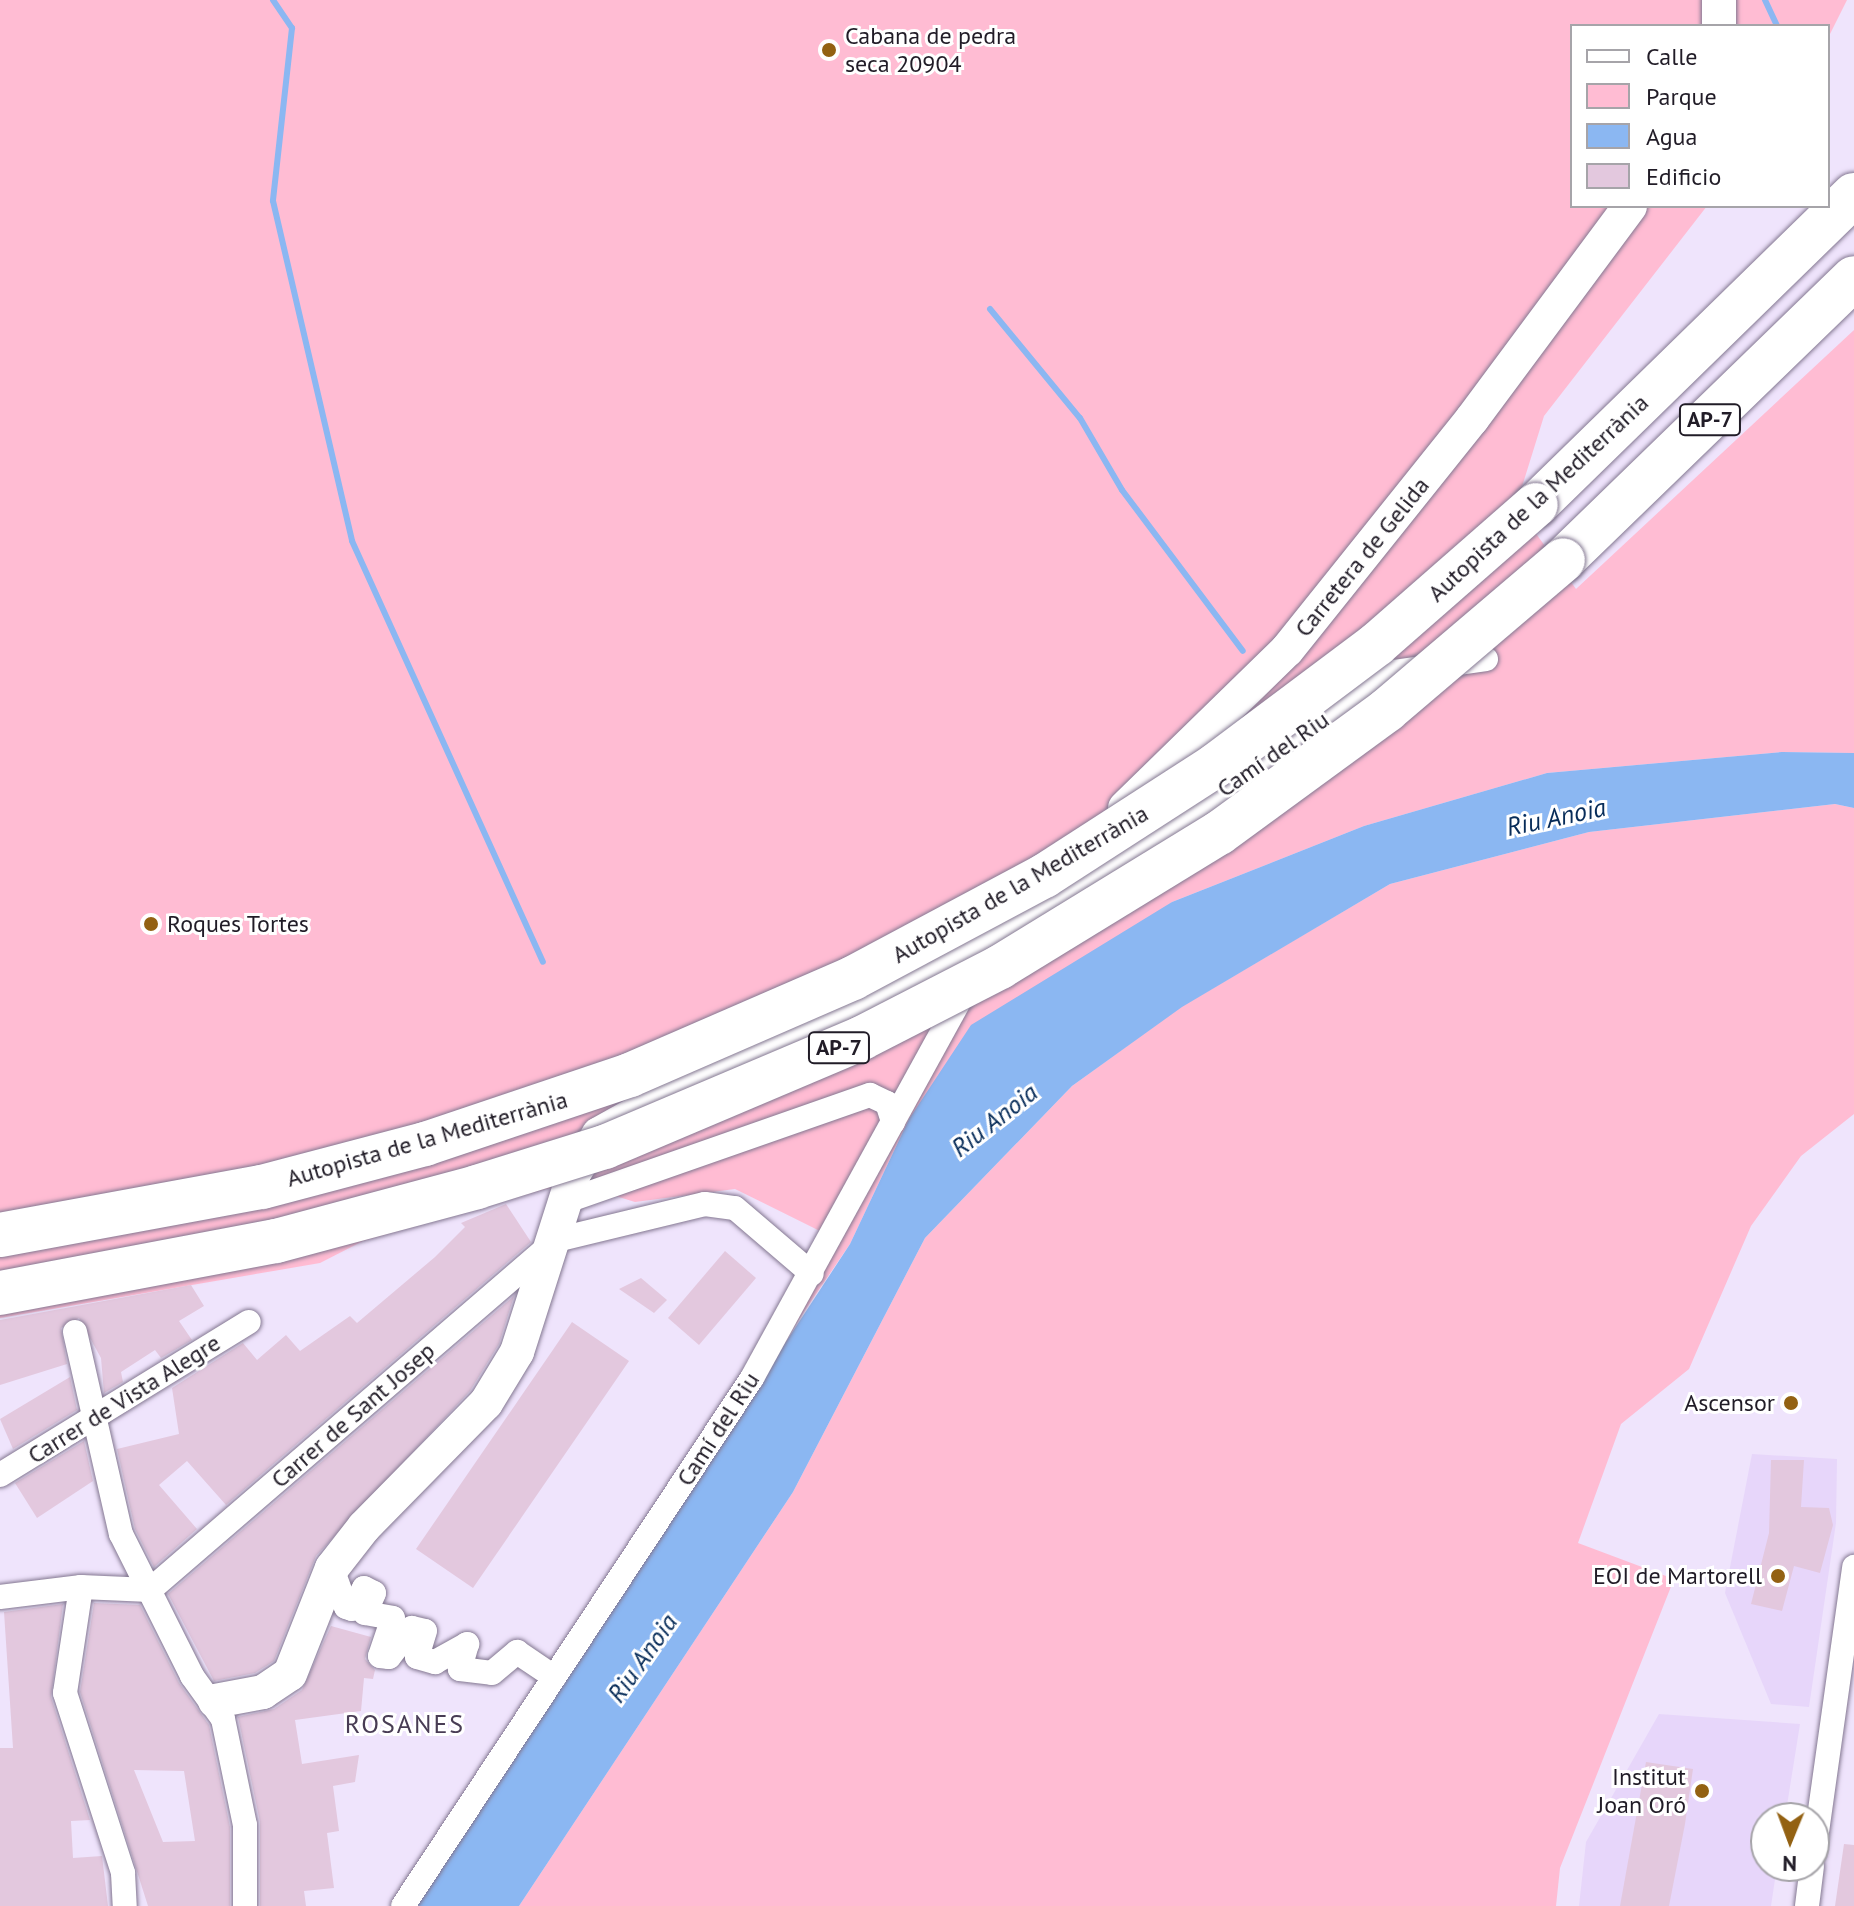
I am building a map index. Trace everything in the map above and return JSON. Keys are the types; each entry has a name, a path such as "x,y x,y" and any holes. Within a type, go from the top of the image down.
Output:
{"highway":[{"name":"Autopista de la Mediterrània","path":"0,1235 262,1187 496,1122 659,1064 853,978 1044,876 1216,765 1377,644 1536,505 1854,195"},
{"name":"AP-7","path":"0,1293 276,1241 462,1192 605,1147 862,1038 1000,967 1219,833 1387,710 1563,560 1854,278"}],"street":[{"path":"1719,0 1719,24"},
{"name":"Carretera de Gelida","path":"215,1701 263,1692 290,1674 332,1568 364,1527 486,1403 517,1352 556,1240 574,1173 599,1134 683,1087 845,1014 996,930 1061,889 1287,650 1472,419 1629,208"},
{"name":"Camí del Riu","path":"1061,889 1387,673 1486,659"},
{"name":"Camí del Riu","path":"403,1906 752,1378 812,1274 996,930"},
{"path":"567,1201 870,1095 887,1103 893,1122"},
{"path":"556,1240 705,1204 735,1208 812,1274"},
{"name":"Carrer de Sant Josep","path":"150,1590 556,1240"},
{"name":"Carrer de Vista Alegre","path":"0,1475 249,1322"},
{"path":"75,1332 121,1534 192,1676 215,1701 245,1825 245,1906"},
{"path":"1826,1802 1843,1726 1854,1567"},
{"path":"332,1568 346,1607 352,1609 364,1588 374,1593 365,1613 393,1618 380,1656 389,1657 412,1628 425,1631 417,1657 435,1662 467,1644 460,1669 492,1673 517,1652 554,1677"},
{"path":"0,1597 81,1587 150,1590"},
{"path":"81,1587 65,1693 123,1873 125,1906"},
{"path":"1807,1906 1810,1882"}],"shaded area":[{"name":"EOI de Martorell","path":"1752,1454 1837,1459 1836,1523 1809,1707 1771,1704 1725,1593"},
{"name":"Institut Joan Oró","path":"1659,1714 1800,1724 1788,1802 1750,1802 1750,1882 1775,1882 1771,1906 1579,1906 1586,1842"}],"green space":[{"path":"0,0 1847,0 1830,34 1830,24 1570,24 1570,208 1705,208 1544,416 1516,506 1576,589 1854,330 1854,753 1782,752 1547,773 1364,826 1172,902 909,1119 850,1244 763,1372 836,1239 735,1189 635,1202 577,1184 546,1189 363,1241 320,1263 0,1318"},
{"path":"1835,804 1854,808 1854,1114 1801,1156 1751,1226 1689,1369 1621,1424 1578,1543 1674,1579 1560,1868 1556,1906 519,1906 793,1492 925,1238 1072,1086 1181,1007 1390,884 1589,832"}],"water":[{"name":"Riu Anoia","path":"1782,752 1854,753 1854,808 1835,804 1589,832 1390,884 1182,1007 1072,1086 925,1238 793,1492 519,1906 417,1906 850,1244 909,1119 971,1025 1172,902 1364,826 1547,773"}],"building":[{"path":"506,1204 531,1242 226,1505 187,1461 159,1485 197,1529 154,1567 135,1529 117,1449 179,1434 172,1388 243,1343 257,1360 286,1335 300,1351 350,1316 357,1323 435,1257 465,1227 461,1223"},
{"path":"725,1251 756,1278 699,1345 668,1318"},
{"path":"641,1278 667,1300 654,1313 619,1289"},
{"path":"191,1285 204,1306 179,1321 192,1340 161,1358 155,1350 121,1372 123,1382 104,1393 101,1358 79,1318 61,1328 67,1364 0,1385 0,1320"},
{"path":"514,1296 499,1344 470,1391 316,1556 274,1661 255,1673 214,1681 168,1594"},
{"path":"572,1322 629,1361 473,1588 416,1549"},
{"path":"70,1377 77,1410 13,1449 0,1419"},
{"path":"84,1441 93,1481 37,1518 15,1483"},
{"path":"1771,1460 1804,1460 1801,1507 1829,1508 1833,1525 1820,1573 1794,1566 1782,1611 1751,1604 1769,1533"},
{"path":"94,1603 140,1605 179,1683 209,1725 230,1827 230,1906 148,1906 80,1692","holes":["134,1770 184,1771 195,1841 163,1842"]},
{"path":"63,1604 51,1697 90,1820 71,1821 73,1858 102,1856 108,1906 0,1906 0,1748 13,1748 4,1612"},
{"path":"331,1626 371,1637 365,1659 375,1670 373,1679 364,1678 361,1711 295,1720 302,1764 359,1755 355,1782 333,1786 339,1831 327,1833 334,1888 304,1891 306,1906 260,1906 260,1822 238,1717 274,1709 302,1690"},
{"path":"1646,1762 1693,1769 1685,1824 1669,1906 1620,1906"},
{"path":"1844,1844 1854,1845 1854,1906 1835,1906"}],"waterway":[{"path":"273,0 292,28 273,201 352,541 543,962"},
{"path":"1765,0 1776,24"},
{"path":"990,309 1080,418 1122,490 1243,651"}],"place":[{"name":"Cabana de pedra seca 20904","path":"829,50"},
{"name":"Roques Tortes","path":"151,924"},
{"name":"Ascensor","path":"1791,1403"},
{"name":"EOI de Martorell","path":"1778,1576"},
{"name":"Institut Joan Oró","path":"1702,1791"}],"district":[{"name":"ROSANES","path":"405,1724"}]}
